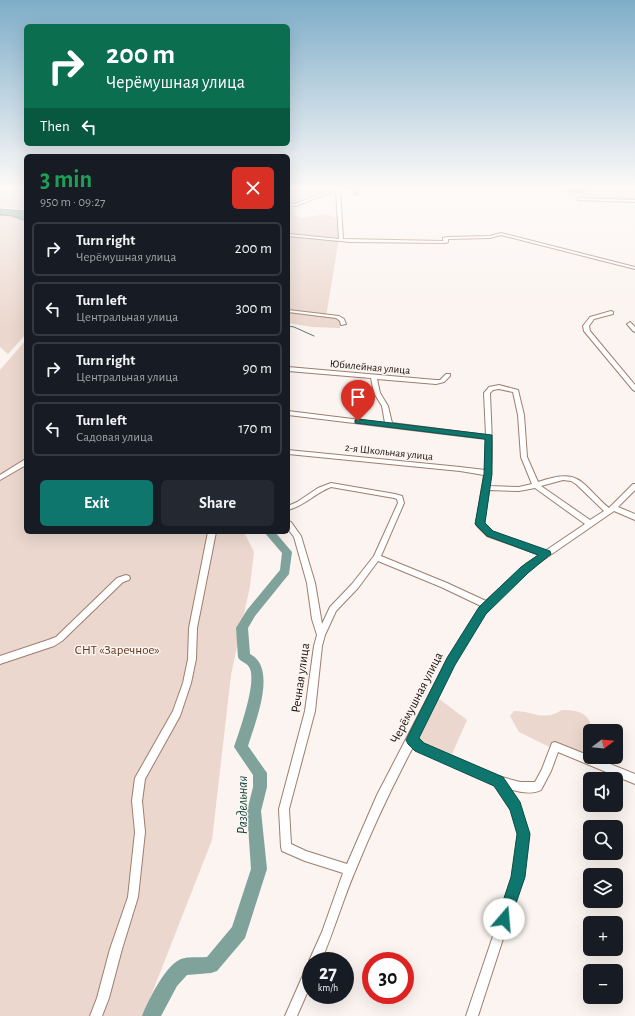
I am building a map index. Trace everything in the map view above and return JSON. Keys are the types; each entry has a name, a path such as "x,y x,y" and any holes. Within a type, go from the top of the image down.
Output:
{"street":[{"path":"341,234 341,240"},
{"path":"290,235 341,240 446,242 445,239 447,238 490,237 499,234"},
{"path":"503,234 635,268"},
{"path":"290,311 337,317 342,320 343,324"},
{"path":"611,313 592,318 586,326 587,331 635,389"},
{"path":"630,324 635,330"},
{"name":"Юбилейная улица","path":"290,369 374,378 436,382 442,381 448,375"},
{"path":"374,378 377,393 385,406 389,425"},
{"path":"546,554 490,534 482,528 480,524 488,474 489,437 487,393 491,388 499,387 516,391 521,415 524,457 536,486 590,524"},
{"path":"290,413 489,437"},
{"name":"2-я Школьная улица","path":"290,452 460,469 488,474"},
{"path":"0,478 24,463"},
{"path":"485,488 519,489 536,486 550,480 567,478 581,484 601,506 635,517"},
{"name":"Речная улица","path":"290,507 305,502 325,486 331,484 395,496 400,498 401,503 377,557 355,586 333,609 321,635 318,646 310,711 284,809 286,847 306,856 350,870"},
{"name":"Черёмушная улица","path":"319,952 350,870 381,799 451,661 487,605 527,568 610,510 635,486"},
{"path":"290,527 297,536 311,583 316,619 321,635"},
{"path":"96,1016 104,998 116,949 133,897 140,832 137,801 140,778 177,713 187,683 192,659 193,628 213,534"},
{"path":"377,557 487,605"},
{"path":"0,660 51,643 59,638 120,580 126,578"},
{"path":"412,740 420,747 498,781 520,787 538,787 546,771 555,746 635,779"},
{"path":"472,1016 518,877 524,834 515,807 498,781"},
{"path":"291,1016 302,991"}],"green space":[{"path":"0,234 24,234 24,336 8,354 0,347"},
{"path":"290,234 339,234 326,317 340,320 340,328 312,327 290,323"},
{"name":"СНТ «Заречное»","path":"24,342 24,534 245,534 254,552 250,586 231,675 212,840 143,1016 0,1016 0,370"},
{"path":"438,698 467,720 452,754 416,740"},
{"path":"562,710 579,712 586,716 589,720 591,724 583,724 583,752 574,759 519,732 510,716 514,711 544,716"}],"waterway":[{"path":"290,326 314,336"},
{"name":"Раздельная","path":"151,1016 171,980 183,967 211,965 239,932 259,869 254,811 260,787 260,773 241,747 254,705 257,671 254,663 244,657 242,628 251,613 285,571 287,552 271,534"}],"route":[{"path":"358,421 489,437 488,474 480,524 482,528 490,534 530,547 546,554 524,570 482,610 451,661 420,721 412,740 420,747 498,781 515,807 524,834 518,877 504,919"}]}
